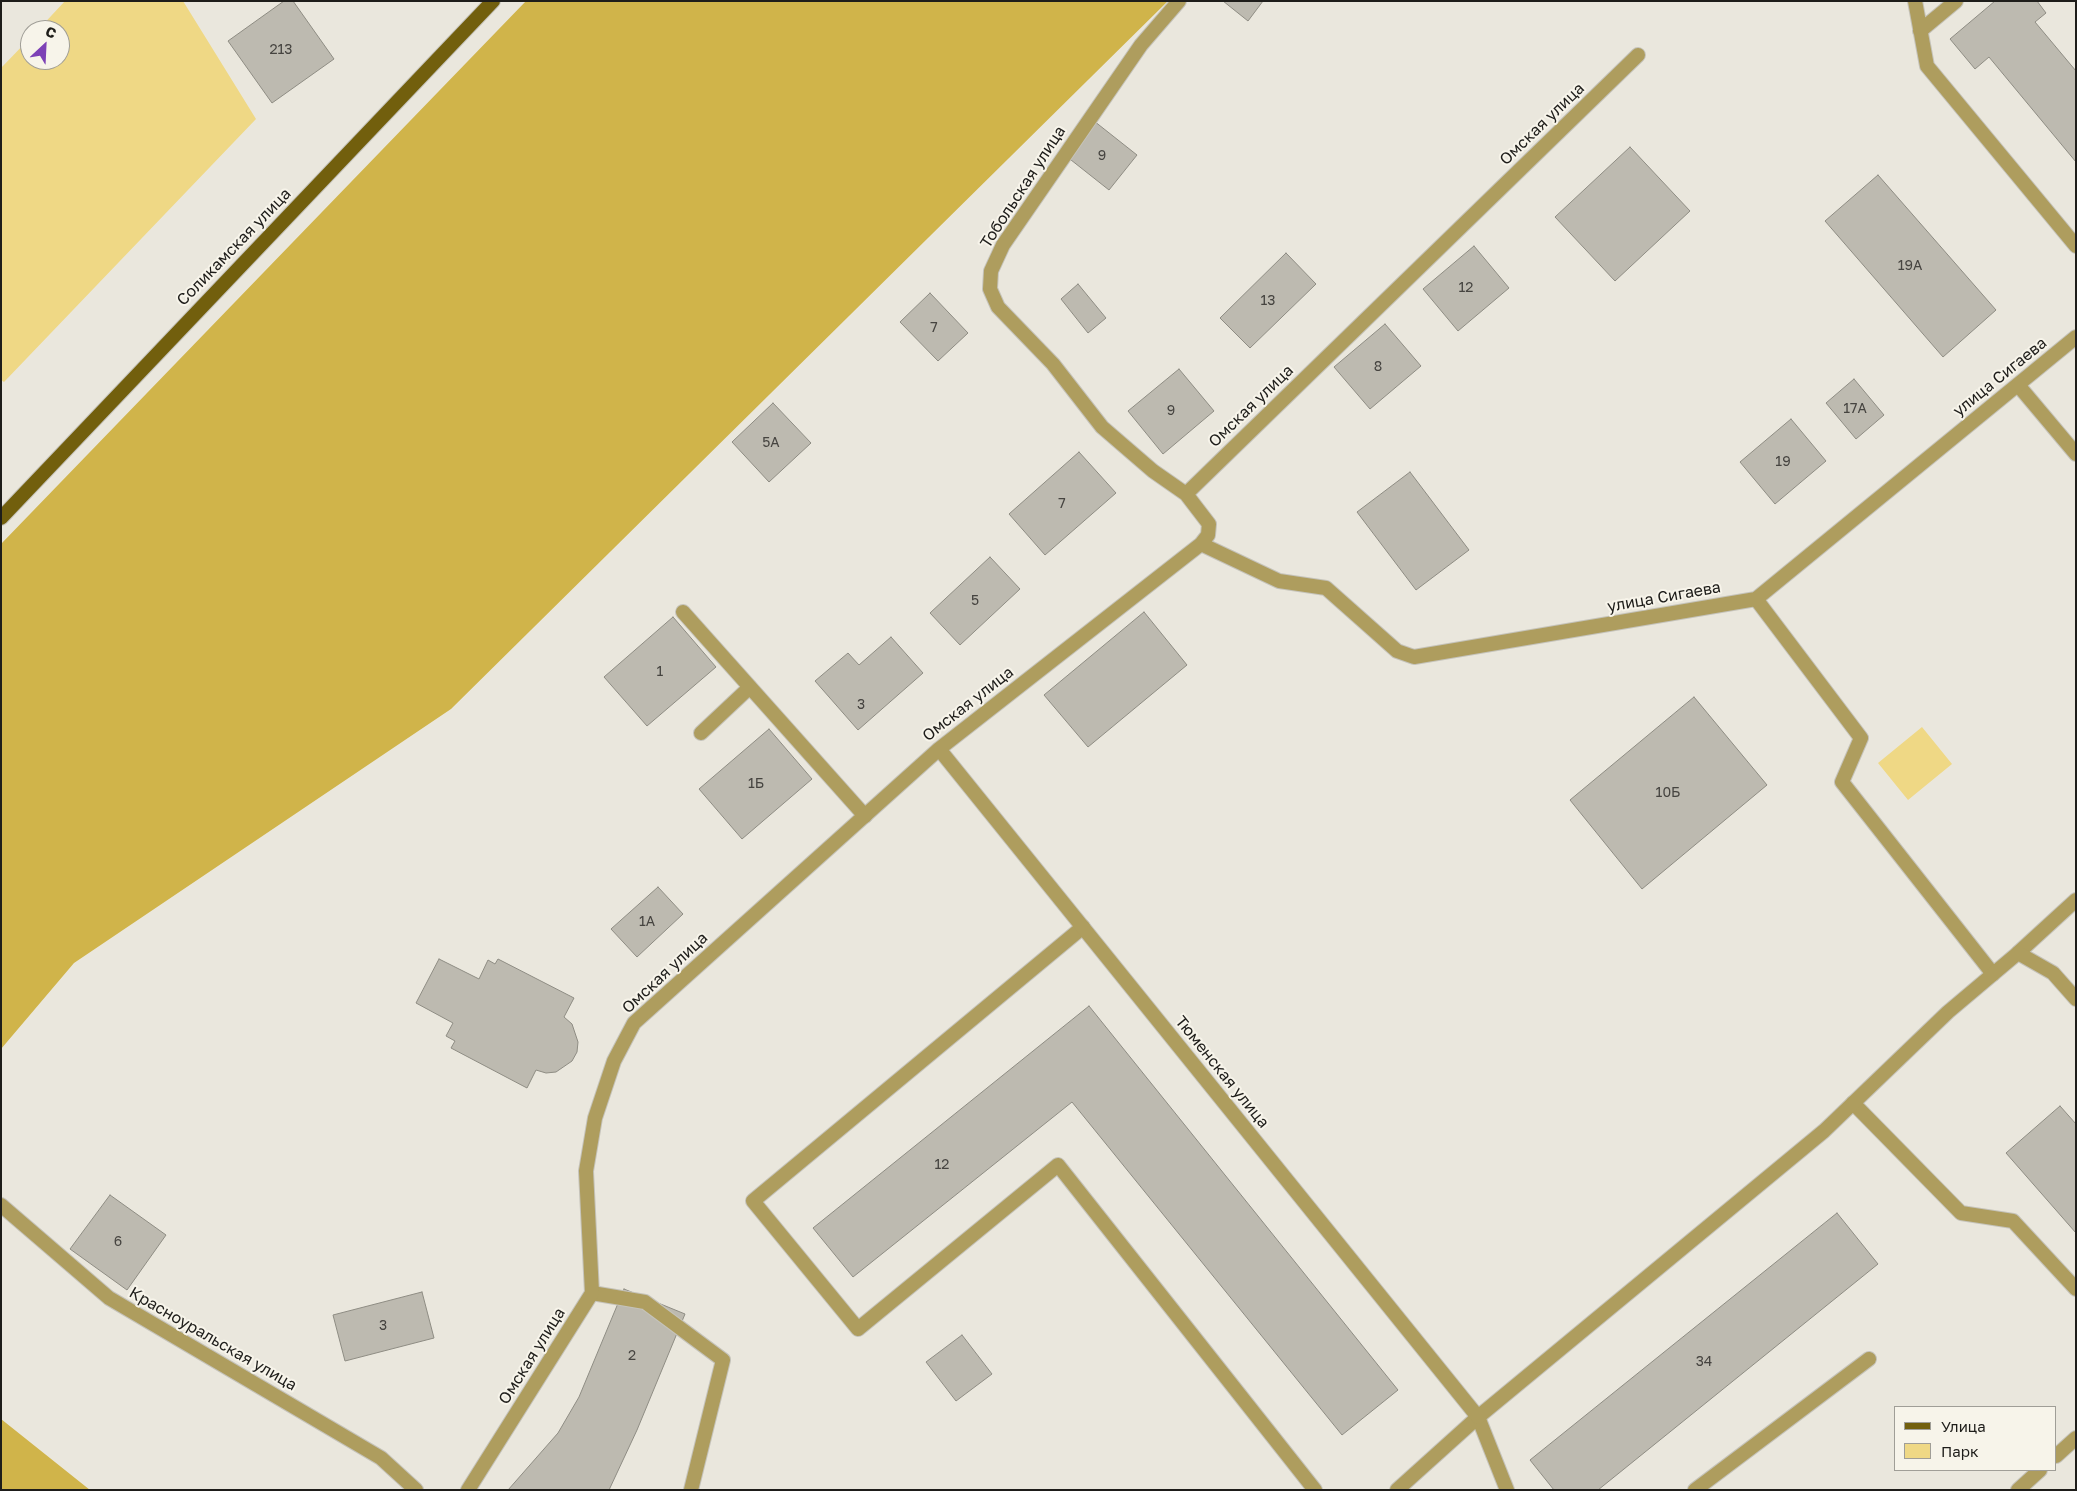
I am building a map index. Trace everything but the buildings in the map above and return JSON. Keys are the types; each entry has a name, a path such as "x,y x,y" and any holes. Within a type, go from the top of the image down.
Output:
{"main road":[{"name":"Соликамская улица","path":"1,518 493,1"}],"street":[{"name":"Тобольская улица","path":"1179,1 1141,46 1002,245 991,271 990,289 998,308 1053,364 1102,427 1152,471 1186,494"},
{"path":"1915,1 1927,66 2076,246"},
{"path":"1920,31 1956,1"},
{"name":"Омская улица","path":"1186,494 1638,55"},
{"name":"улица Сигаева","path":"1201,544 1279,581 1326,588 1398,651 1405,656 1414,657 1756,599 2076,337"},
{"path":"2018,385 2076,454"},
{"path":"1186,494 1209,524 1208,535 1201,544"},
{"name":"Омская улица","path":"468,1490 592,1293 586,1171 595,1118 614,1061 634,1023 939,749 1201,544"},
{"path":"1756,599 1861,738 1842,782 1992,974"},
{"path":"683,612 865,816"},
{"path":"701,733 750,687"},
{"name":"Тюменская улица","path":"939,749 1478,1417 1507,1490"},
{"path":"1397,1490 1478,1417 1824,1131 1948,1012 2018,953 2076,900"},
{"path":"1083,927 753,1200 858,1329 1058,1165 1315,1490"},
{"path":"2018,953 2053,973 2076,999"},
{"path":"1853,1103 1961,1213 2013,1221 2076,1289"},
{"name":"Красноуральская улица","path":"1,1205 109,1298 380,1458 416,1490"},
{"path":"592,1293 644,1302 723,1360 690,1490"},
{"path":"1695,1490 1869,1359"},
{"path":"2057,1455 2076,1438"},
{"path":"2018,1490 2039,1471"}],"green space":[{"path":"65,1 183,1 256,119 4,382 1,380 1,68 20,48 20,70 70,70 70,20 47,20"},
{"path":"1922,727 1952,764 1908,800 1878,763"}],"shaded area":[{"path":"526,1 1168,1 451,709 74,963 1,1049 1,544"},
{"path":"1,1419 90,1490 1,1490"}]}
